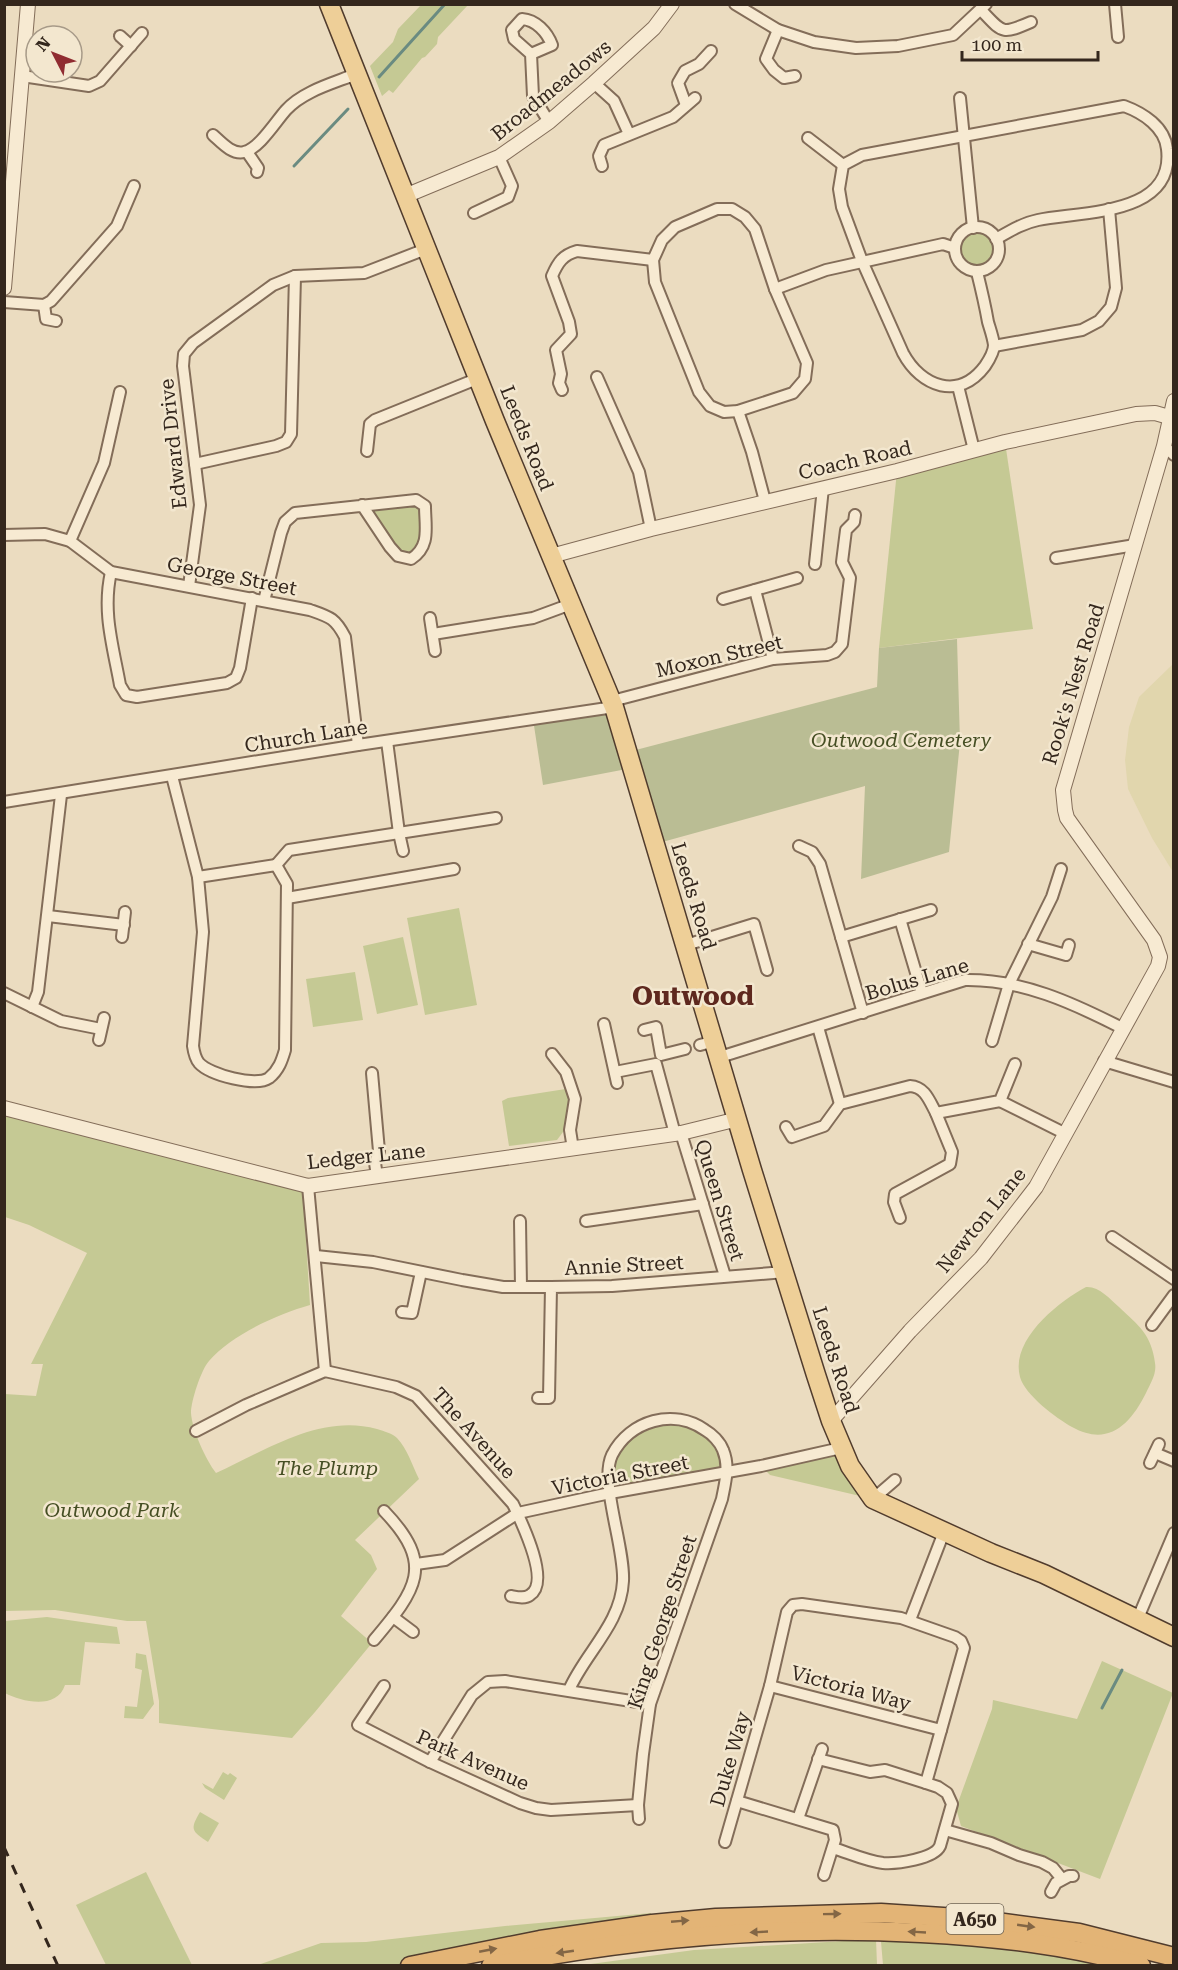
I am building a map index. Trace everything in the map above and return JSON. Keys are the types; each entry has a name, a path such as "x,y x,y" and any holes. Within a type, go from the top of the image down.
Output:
{"highway":[{"name":"A650","path":"410,1965 540,1940 652,1924 728,1917 881,1913 974,1919 1079,1933 1173,1957"},
{"name":"A650","path":"491,1965 544,1955 656,1940 773,1932 880,1930 971,1935 1075,1950 1141,1965"}],"main road":[{"name":"Leeds Road","path":"329,4 426,249 613,704 686,945 711,1048 738,1119 831,1421 854,1473 873,1499 991,1553 1044,1574 1173,1637"}],"street":[{"path":"4,288 28,4"},
{"name":"Broadmeadows","path":"405,196 499,157 549,122 654,28 672,4"},
{"path":"735,4 778,30 813,42 856,48 898,46 953,36 983,7 1001,30 1008,31 1031,22"},
{"path":"1115,4 1118,37"},
{"path":"778,30 766,59 784,78 795,76"},
{"path":"22,76 89,86 100,81 142,33"},
{"path":"120,36 131,46"},
{"path":"686,105 678,83 685,71 699,64 711,51"},
{"path":"531,54 533,96 549,122"},
{"path":"213,135 231,150 238,153 247,152 295,101 356,74"},
{"path":"594,83 614,101 630,134"},
{"path":"602,166 598,156 604,145 673,117 695,98"},
{"path":"960,98 973,228"},
{"path":"843,165 862,154 1124,106 1140,112 1156,126 1167,141 1171,162 1156,188 1146,197 1109,209 1037,220 1016,227 996,239"},
{"path":"808,138 843,165"},
{"path":"247,152 258,168 257,172"},
{"path":"474,213 508,197 512,186 499,157"},
{"path":"843,165 839,189 842,207 862,261 910,367 921,377 939,385 958,386 972,379 990,358 994,346 977,272"},
{"path":"4,302 44,305 51,301 117,226 134,186"},
{"path":"717,209 732,209 745,217 755,229 775,290 807,363 805,379 793,393 738,411 724,412 710,406 699,392 655,282 653,260 662,240 675,227 717,209"},
{"path":"994,346 1082,330 1099,321 1111,307 1116,288 1109,209"},
{"path":"973,228 986,230 996,239 999,253 996,260 986,270 977,272 965,268 960,263 955,248 960,235 973,228"},
{"path":"775,290 826,270 862,261 943,244 955,248"},
{"name":"Edward Drive","path":"189,585 200,505 183,366 184,354 193,343 273,285 295,276 364,273 426,249"},
{"path":"562,390 559,383 561,374 556,350 571,334 569,322 552,276 558,262 567,254 577,251 653,260"},
{"path":"195,465 276,446 286,442 291,434 295,276"},
{"path":"44,305 46,319 56,321"},
{"path":"597,377 639,472 651,529"},
{"path":"367,450 369,429 375,420 479,378"},
{"path":"958,386 974,450"},
{"path":"70,541 104,464 120,392"},
{"name":"Rook's Nest Road","path":"1167,958 1067,818 1064,801 1065,778 1135,545 1169,450 1168,417 1173,401"},
{"path":"738,411 765,501"},
{"name":"Coach Road","path":"551,556 651,529 897,471 974,450 1136,414 1155,412 1168,417"},
{"path":"815,564 823,488"},
{"path":"264,601 285,522 295,513 362,505 416,500 425,506 426,542 422,552 411,559 398,556 362,505"},
{"name":"Moxon Street","path":"613,704 773,659 826,655 835,652 842,644 850,578 842,562 846,530 854,522 855,515"},
{"name":"George Street","path":"4,535 45,534 70,541 111,572 189,585 325,615 338,623 345,637 358,745"},
{"path":"1056,558 1135,545"},
{"path":"111,572 106,610 120,685 126,695 137,697 227,682 236,678 240,669 252,598"},
{"path":"723,599 797,578"},
{"path":"755,590 773,659"},
{"path":"433,634 533,618 571,604"},
{"path":"430,618 435,651"},
{"name":"Church Lane","path":"4,802 61,795 613,704"},
{"path":"387,741 403,851"},
{"path":"172,776 198,877 203,932 193,1046 195,1058 201,1065 256,1083 268,1079 279,1068 285,1050 287,884 276,865"},
{"path":"32,1007 38,992 61,795"},
{"path":"198,877 276,865 289,850 496,818"},
{"path":"799,846 812,852 820,864 864,1013"},
{"path":"287,898 454,869"},
{"path":"992,1041 1009,984 1052,897 1060,869"},
{"path":"841,937 931,910"},
{"path":"122,937 125,912"},
{"path":"48,916 124,925"},
{"path":"900,919 922,993"},
{"path":"686,945 754,924 766,970"},
{"path":"1028,944 1066,955 1069,945"},
{"name":"Newton Lane","path":"831,1421 910,1331 981,1258 1036,1187 1122,1028 1154,974 1167,958"},
{"name":"Bolus Lane","path":"711,1048 818,1027 965,980 990,980 1009,984 1069,1002 1122,1028"},
{"path":"4,993 61,1021 100,1035 104,1018"},
{"path":"604,1024 617,1083"},
{"path":"644,1030 656,1027 661,1055 685,1049"},
{"path":"818,1027 840,1104"},
{"path":"552,1054 566,1072 575,1099 570,1130 573,1149"},
{"path":"1104,1061 1173,1082"},
{"name":"Queen Street","path":"615,1072 656,1064 703,1204 724,1276"},
{"path":"1000,1101 1015,1064"},
{"path":"372,1073 379,1151 375,1162 377,1176"},
{"path":"786,1127 792,1137 824,1126 840,1104 910,1086 919,1086 925,1092 936,1113 952,1152 950,1164 895,1194 894,1202 900,1218"},
{"path":"936,1113 1000,1101 1065,1133"},
{"name":"Ledger Lane","path":"4,1108 308,1186 678,1134 738,1119"},
{"path":"196,1431 246,1405 325,1371 308,1186"},
{"path":"585,1221 703,1204"},
{"path":"520,1221 521,1287"},
{"path":"1112,1237 1173,1280"},
{"path":"316,1256 373,1262 493,1285 551,1287"},
{"path":"402,1312 412,1313 421,1272"},
{"name":"Annie Street","path":"538,1398 549,1398 551,1287 612,1287 785,1272"},
{"path":"1152,1325 1173,1295"},
{"name":"The Avenue","path":"325,1371 396,1387 416,1396 513,1504 537,1566 537,1585 531,1595 511,1596"},
{"path":"568,1690 616,1612 623,1582 620,1544 608,1472 612,1455 623,1440 639,1426 658,1419 678,1418 697,1424 711,1434 723,1449 728,1473"},
{"name":"Victoria Street","path":"416,1564 445,1560 518,1513 610,1493 728,1473 842,1448"},
{"path":"1154,1453 1173,1461"},
{"name":"King George Street","path":"639,1819 638,1805 650,1704 722,1499 728,1473"},
{"path":"873,1499 895,1480"},
{"path":"374,1640 411,1591 416,1564 411,1548 384,1511"},
{"path":"393,1521 402,1513"},
{"path":"910,1620 945,1532"},
{"path":"1138,1618 1173,1533"},
{"name":"Victoria Way","path":"802,1604 910,1620 955,1637 961,1641 964,1648 941,1731 770,1686 787,1612 793,1605 802,1604"},
{"path":"393,1617 413,1632"},
{"path":"430,1762 472,1695 488,1682 505,1681 650,1704"},
{"name":"Park Avenue","path":"384,1686 358,1725 430,1762 536,1808 638,1805"},
{"name":"Duke Way","path":"725,1842 770,1686"},
{"path":"927,1783 941,1731"},
{"path":"798,1819 820,1754 870,1772 885,1770 938,1787 947,1793 952,1804 937,1852 928,1857 883,1863 832,1848"},
{"path":"737,1801 833,1830 835,1840 824,1875"},
{"path":"945,1830 999,1845 1018,1855 1042,1862 1068,1877 1056,1882 1051,1893"}],"shaded area":[{"path":"1173,664 1173,872 1152,838 1128,789 1125,760 1129,727 1139,697"}],"green space":[{"path":"421,5 468,5 438,37 437,44 422,58 393,93 389,90 382,96 370,66 393,42 398,29"},
{"path":"977,227 992,234 999,249 992,264 977,271 962,264 955,249 962,234"},
{"path":"1005,442 1033,629 879,648 897,471"},
{"path":"416,500 425,506 422,552 398,556 362,505"},
{"name":"Outwood Cemetery","path":"957,639 960,742 949,852 861,879 865,786 655,844 632,768 543,785 533,719 614,707 628,752 877,687 879,648"},
{"path":"459,908 477,1005 425,1015 407,918"},
{"path":"403,937 418,1005 377,1014 363,946"},
{"path":"355,972 363,1020 313,1027 306,979"},
{"path":"572,1088 570,1130 563,1132 557,1140 509,1146 502,1101 508,1098"},
{"name":"Outwood Park","path":"4,1108 297,1182 303,1192 310,1305 284,1314 242,1334 218,1351 209,1361 200,1378 191,1408 194,1428 200,1444 216,1473 273,1445 314,1430 356,1425 377,1429 395,1436 404,1447 419,1479 355,1540 371,1555 377,1569 341,1616 372,1643 292,1738 159,1723 159,1701 146,1621 127,1621 55,1610 5,1611 5,1394 36,1396 43,1364 31,1364 87,1253 29,1225 5,1217"},
{"path":"1086,1287 1091,1287 1104,1294 1138,1325 1150,1345 1155,1367 1151,1382 1133,1415 1116,1429 1096,1435 1072,1427 1042,1405 1023,1384 1019,1363 1022,1349 1039,1324 1062,1302"},
{"path":"658,1419 711,1434 727,1473 610,1493 612,1456 623,1439"},
{"path":"841,1448 873,1499 770,1475 761,1466"},
{"path":"47,1617 117,1627 120,1644 85,1642 80,1685 65,1685 55,1698 38,1702 20,1699 5,1693 5,1621"},
{"path":"136,1653 146,1655 154,1704 143,1719 124,1718 125,1706 137,1707 142,1670 135,1668"},
{"path":"1102,1661 1173,1693 1100,1879 961,1826 956,1808 992,1709 993,1700 1077,1719"},
{"path":"223,1772 228,1775 230,1773 237,1778 224,1800 205,1788 202,1783 213,1789"},
{"path":"200,1812 219,1823 208,1842 194,1829"},
{"path":"146,1872 192,1965 106,1965 76,1905"},
{"path":"651,1913 652,1924 410,1965 255,1966 321,1943 366,1942 505,1926"},
{"path":"880,1930 1141,1965 883,1965"},
{"path":"876,1939 877,1965 576,1966 694,1950"}],"waterway":[{"path":"379,77 445,4"},
{"path":"294,166 348,109"},
{"path":"1102,1708 1122,1670"}],"railway":[{"path":"4,1847 58,1966"}],"district":[{"name":"Outwood","path":"693,996"}],"park label":[{"name":"The Plump","path":"327,1468"}]}
